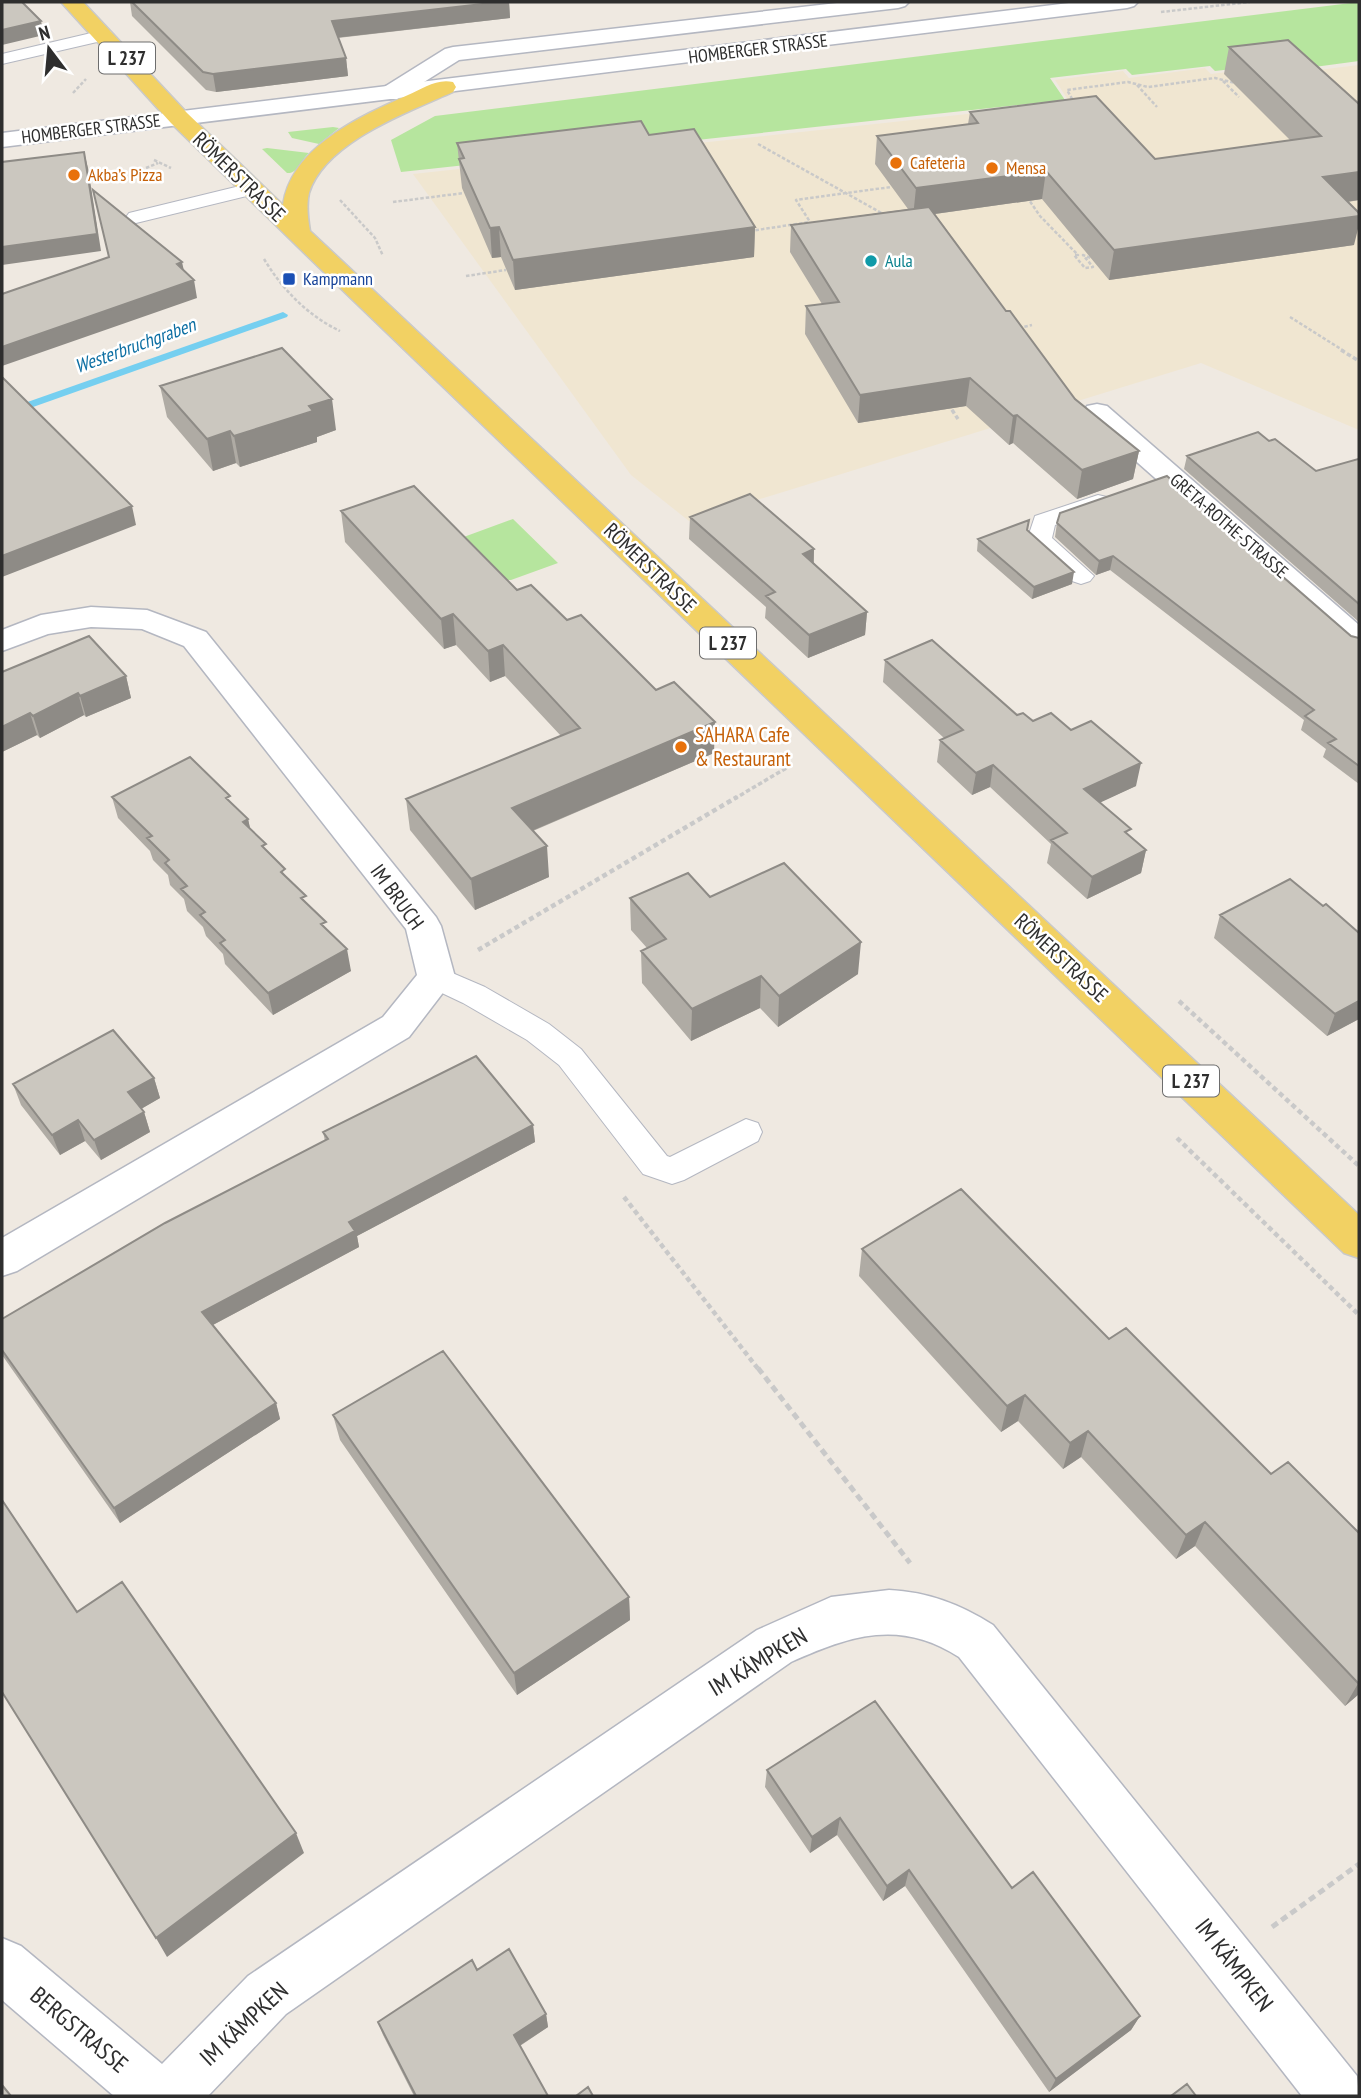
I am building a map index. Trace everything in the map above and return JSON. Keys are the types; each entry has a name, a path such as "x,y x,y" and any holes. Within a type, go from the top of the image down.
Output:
{"main road":[{"name":"RÖMERSTRASSE","path":"71,2 179,118 252,189 1359,1241"},
{"path":"298,233 294,211 298,190 318,160 363,127 445,88"}],"street":[{"name":"HOMBERGER STRASSE","path":"389,94 453,54 898,2"},
{"name":"HOMBERGER STRASSE","path":"2,140 445,88 1127,2"},
{"name":"GRETA-ROTHE-STRASSE","path":"1097,412 1159,480 1359,641"},
{"name":"IM BRUCH","path":"2,641 41,625 91,617 147,621 195,639 423,926 436,977"},
{"path":"2,1259 396,1027 436,977"},
{"name":"IM KÄMPKEN","path":"170,2096 267,1995 774,1646 831,1620 889,1612 916,1614 949,1624 976,1642 1338,2096"},
{"name":"BERGSTRASSE","path":"2,1965 156,2096"}],"lane":[{"path":"2,59 104,35"},
{"path":"136,217 252,189"},
{"path":"1081,576 1039,540 1044,521 1121,494"},
{"path":"436,977 474,995 538,1032 570,1057 655,1165 672,1171 746,1132"}],"path":[{"path":"1155,13 1250,2"},
{"path":"1080,111 1067,90 1128,82 1148,87 1215,78 1231,83 1244,82"},
{"path":"1222,81 1239,97"},
{"path":"1137,85 1157,107"},
{"path":"758,144 890,218"},
{"path":"152,159 178,172 198,189 224,195"},
{"path":"146,168 165,159"},
{"path":"815,230 796,200 891,187"},
{"path":"337,193 343,205 375,238 383,257"},
{"path":"393,202 464,194"},
{"path":"1026,195 1040,215 1078,255 1074,255 1085,268 1094,267 1083,255 1091,257"},
{"path":"743,232 810,222"},
{"path":"466,276 506,270"},
{"path":"1290,317 1359,361"},
{"path":"1007,331 1032,325"},
{"path":"946,400 958,419"},
{"path":"436,977 794,764"},
{"path":"1174,996 1359,1166"},
{"path":"616,1186 912,1565 916,1614"},
{"path":"1229,1958 1359,1864"}],"shaded area":[{"path":"1284,65 1293,73 1359,65 1359,430 1201,363 689,521 631,475 413,174 1070,103 1055,80 1123,71 1129,78 1205,68 1211,74"}],"green space":[{"path":"1359,2 1359,61 1292,70 1285,63 1215,71 1210,66 1132,75 1126,69 1050,78 1065,100 401,172 391,140 435,116"},
{"path":"339,128 319,144 292,138 288,132"},
{"path":"262,149 309,153 297,169 287,173"},
{"path":"513,519 558,563 511,580 501,580 461,538"}],"building":[{"path":"2,2 22,2 41,21 2,30"},
{"path":"132,2 500,2 332,21 346,58 213,74 203,72"},
{"path":"1288,40 1359,104 1359,172 1323,177 1359,216 1114,250 1046,171 916,188 877,136 978,123 970,112 1096,96 1155,159 1321,136 1229,47"},
{"path":"641,121 649,135 694,129 755,227 513,260 499,227 490,228 459,159 464,158 457,143"},
{"path":"84,152 97,234 2,247 2,162"},
{"path":"93,190 182,262 177,264 194,280 2,347 2,294 109,257"},
{"path":"929,207 1075,399 1139,451 1082,470 970,378 860,395 806,306 839,302 791,225"},
{"path":"282,348 332,399 309,406 313,411 234,436 230,431 207,439 160,386"},
{"path":"2,377 132,506 2,556"},
{"path":"1258,432 1269,441 1275,439 1316,471 1359,460 1359,604 1187,456"},
{"path":"1167,476 1351,636 1359,638 1359,766 1328,743 1336,739 1305,716 1314,710 1113,556 1099,561 1057,523 1060,513"},
{"path":"414,486 517,590 531,585 567,620 581,615 656,690 674,682 715,722 512,808 547,846 471,879 406,799 580,728 503,645 488,651 453,614 441,619 341,511"},
{"path":"750,494 814,549 803,554 867,612 809,635 766,596 775,592 690,517"},
{"path":"1029,520 1027,530 1074,572 1034,587 978,539"},
{"path":"89,636 126,676 80,696 78,693 33,716 30,713 2,727 2,672"},
{"path":"932,640 1017,715 1023,713 1033,721 1051,713 1071,730 1091,721 1141,763 1084,789 1131,829 1125,832 1146,850 1092,877 1051,840 1067,833 993,765 976,773 940,740 963,730 885,660"},
{"path":"190,757 230,796 226,798 248,819 243,822 266,844 262,846 285,869 281,872 306,896 301,898 326,922 321,924 347,949 268,993 220,943 225,940 200,915 205,912 181,889 187,886 165,863 169,860 147,838 152,836 112,797"},
{"path":"784,863 861,942 779,996 761,976 692,1009 641,951 666,939 630,898 688,873 710,897"},
{"path":"1290,879 1323,906 1326,904 1359,933 1359,1001 1335,1014 1220,915"},
{"path":"113,1030 154,1078 128,1092 144,1112 94,1140 78,1120 52,1135 13,1084"},
{"path":"476,1056 533,1125 349,1222 355,1231 202,1312 276,1403 114,1508 2,1350 2,1319 165,1223 328,1139 323,1132"},
{"path":"961,1189 1109,1339 1126,1328 1271,1474 1288,1462 1359,1533 1358,1683 1205,1522 1186,1535 1088,1431 1070,1443 1025,1395 1007,1406 862,1249"},
{"path":"443,1351 629,1597 514,1673 333,1415"},
{"path":"2,1500 77,1612 122,1582 296,1833 156,1938 2,1692"},
{"path":"875,1701 1012,1888 1033,1872 1140,2016 1056,2079 909,1870 887,1886 840,1818 812,1837 767,1770"},
{"path":"509,1949 546,2014 514,2035 548,2096 416,2096 378,2022 472,1960 477,1970"},
{"path":"1187,2084 1196,2096 1171,2096"},
{"path":"2,2085 11,2096 2,2096"},
{"path":"588,2087 593,2096 576,2096"}],"waterway":[{"name":"Westerbruchgraben","path":"2,415 283,315"}],"place":[{"name":"Cafeteria","path":"896,163"},
{"name":"Mensa","path":"992,168"},
{"name":"Akba’s Pizza","path":"74,175"},
{"name":"Aula","path":"871,261"},
{"name":"Kampmann","path":"289,279"},
{"name":"SAHARA Cafe & Restaurant","path":"681,747"}]}
